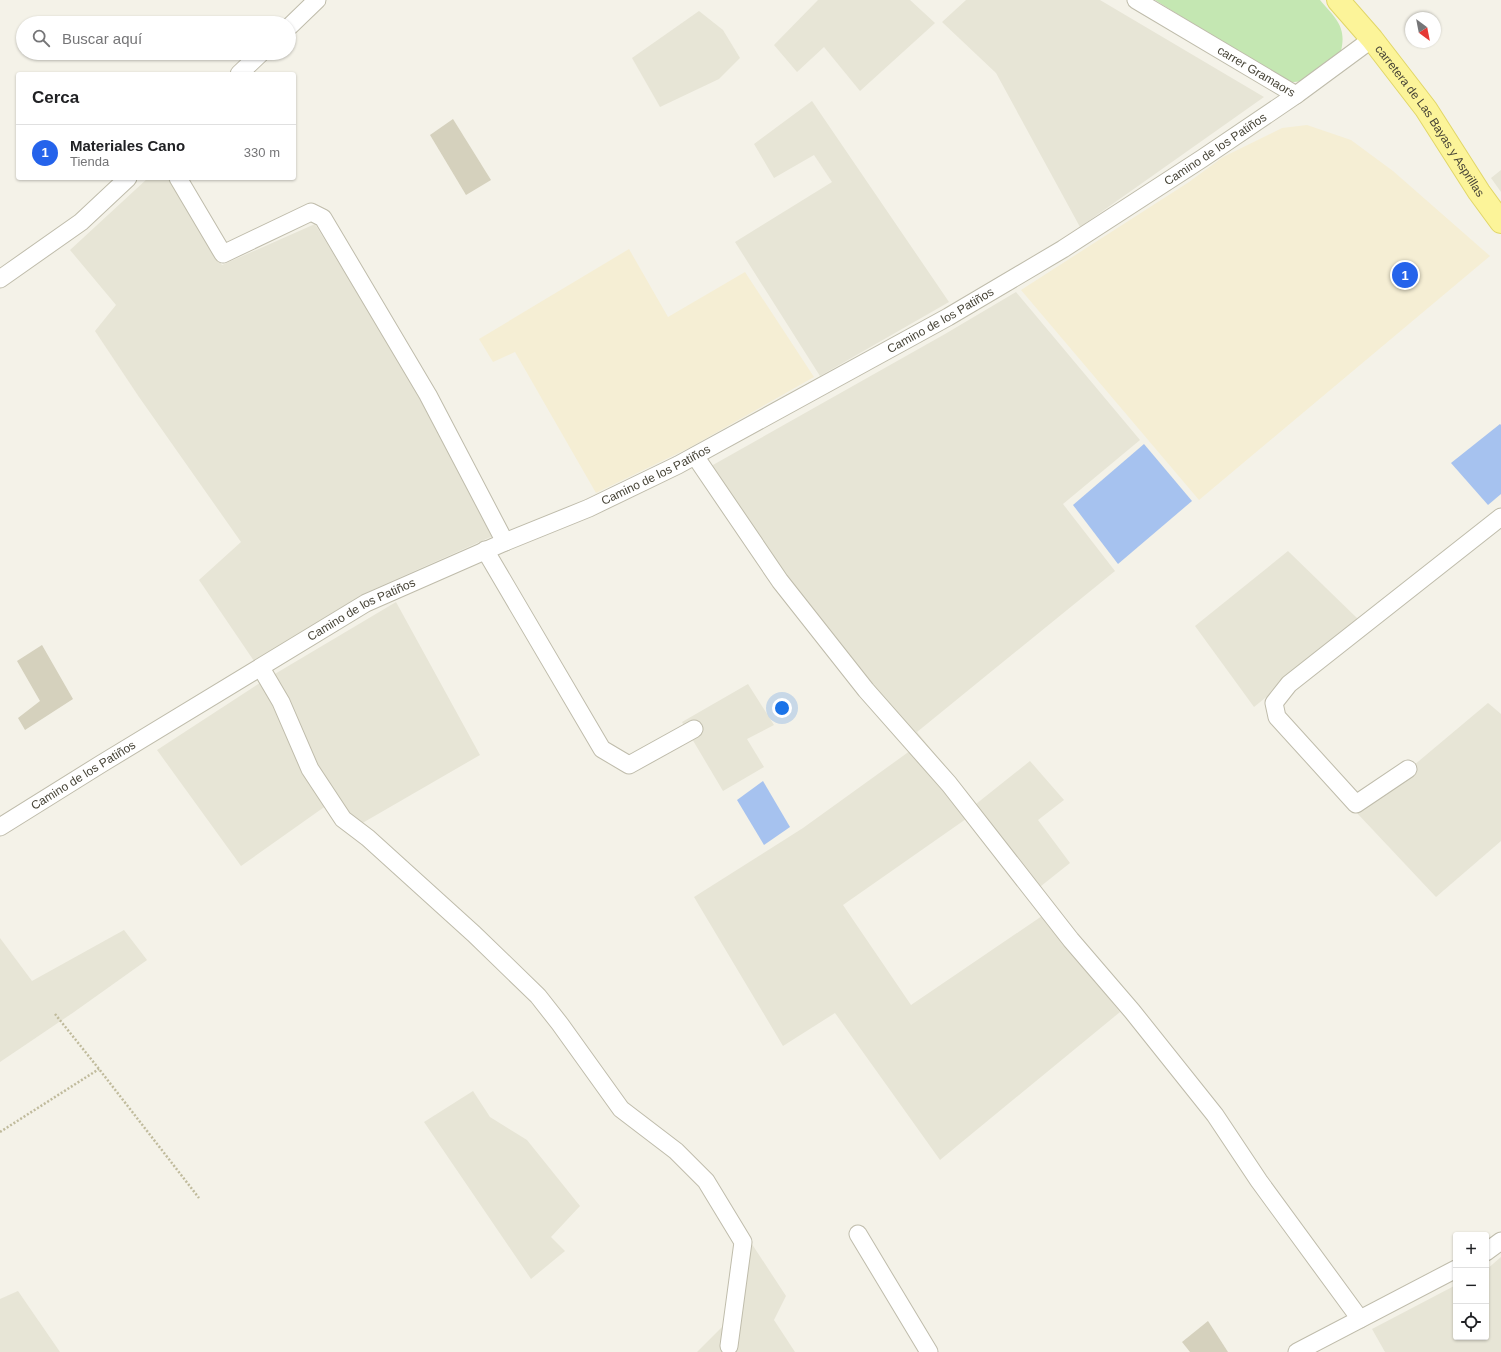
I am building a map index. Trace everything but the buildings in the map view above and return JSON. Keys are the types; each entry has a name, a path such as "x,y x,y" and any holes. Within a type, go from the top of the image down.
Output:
{"main road":[{"name":"carretera de Las Bayas y Asprillas","path":"1338,0 1372,40 1426,109 1479,192 1501,222"}],"street":[{"path":"296,20 317,0"},
{"name":"carrer Gramaors","path":"1136,0 1296,95 1372,40"},
{"path":"241,72 254,60"},
{"name":"Camino de los Patiños","path":"0,827 366,603 485,550 589,508 696,456 948,317 1049,257 1203,158 1296,95"},
{"path":"0,279 81,222 126,180"},
{"path":"179,180 223,254 311,212 323,218 428,395 505,542"},
{"path":"696,456 780,581 866,690 949,784 1066,933 1132,1011 1215,1115 1259,1180 1360,1319"},
{"path":"1408,769 1356,804 1277,718 1274,703 1289,684 1501,517"},
{"path":"485,550 602,750 629,765 694,729"},
{"path":"260,668 281,702 310,769 343,819 368,838 474,934 538,996 622,1109 676,1151 706,1181 743,1242 729,1346"},
{"path":"858,1234 929,1352"},
{"path":"1489,1250 1501,1241"},
{"path":"1297,1352 1453,1271"}],"path":[{"path":"55,1014 199,1198"},
{"path":"0,1132 99,1069"}],"shaded area":[{"path":"818,0 910,0 935,23 860,91 824,47 797,72 774,45"},
{"path":"966,0 1100,0 1264,97 1080,227 996,73 942,22"},
{"path":"699,11 723,30 740,58 719,79 660,107 632,58"},
{"path":"812,101 949,302 820,376 735,242 832,182 814,155 774,178 754,144"},
{"path":"1307,125 1351,140 1393,171 1490,256 1199,500 1021,290 1189,182 1223,157 1282,128"},
{"path":"1501,170 1501,192 1491,178"},
{"path":"146,180 172,180 222,265 315,224 388,343 466,478 493,536 365,593 254,661 199,580 241,542 139,397 95,331 116,305 70,250"},
{"path":"629,249 668,317 745,272 814,377 689,448 596,493 515,352 493,362 479,339"},
{"path":"1016,292 1140,440 1063,504 1115,571 917,732 976,804 1030,761 1064,800 1038,820 1070,863 1036,890 976,812 843,905 911,1005 1042,916 1120,1012 940,1160 835,1013 783,1046 694,897 803,828 914,748 704,470 945,334"},
{"path":"1288,551 1360,621 1254,707 1195,626"},
{"path":"396,602 480,755 359,825 337,798 241,866 157,750 263,681"},
{"path":"748,684 774,725 747,739 764,767 723,791 682,722"},
{"path":"1488,703 1501,714 1501,841 1436,897 1357,813"},
{"path":"124,930 147,960 0,1062 0,938 32,981"},
{"path":"473,1091 490,1117 527,1140 580,1206 551,1237 565,1251 531,1279 424,1122"},
{"path":"748,1238 786,1296 774,1320 795,1352 697,1352 724,1325"},
{"path":"1501,1257 1501,1352 1385,1352 1372,1329 1453,1287 1453,1340 1489,1340 1489,1267"},
{"path":"18,1291 60,1352 0,1352 0,1299"}],"green space":[{"path":"1155,0 1320,0 1335,17 1341,29 1341,51 1312,75 1299,81 1289,82 1278,77"}],"water":[{"path":"1500,424 1501,494 1488,505 1451,463"},
{"path":"1144,444 1192,501 1118,564 1073,505"},
{"path":"763,781 790,827 764,845 737,800"}],"place":[{"name":"Materiales Cano","path":"1405,275"}]}
